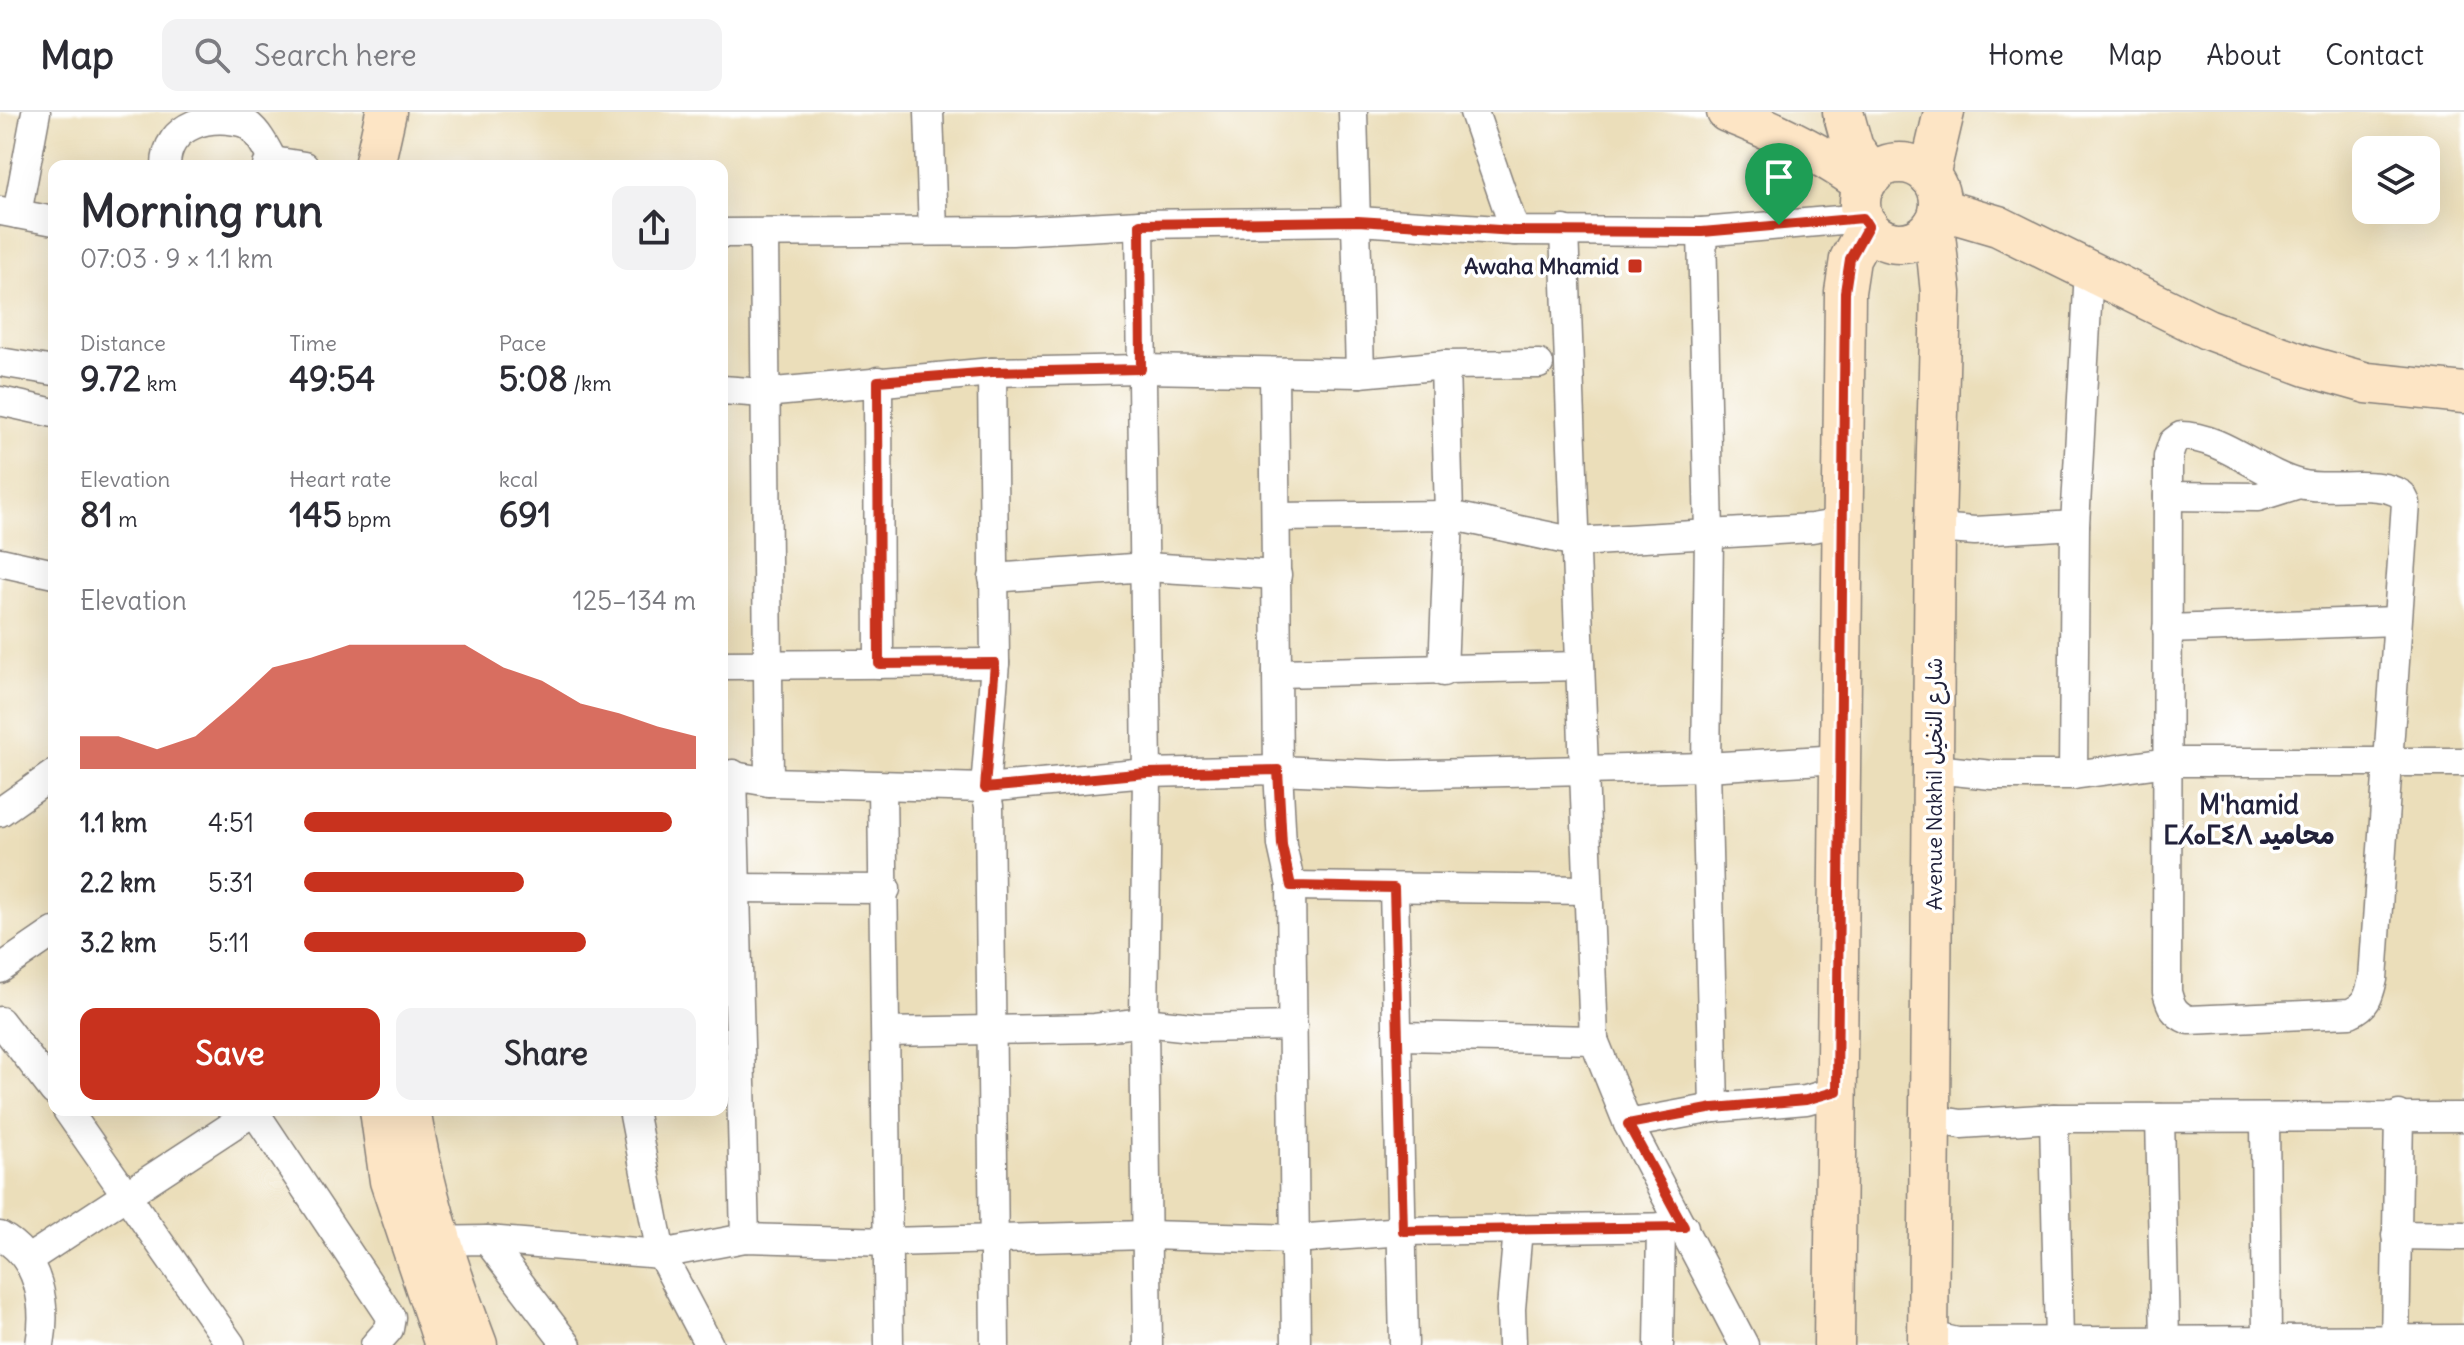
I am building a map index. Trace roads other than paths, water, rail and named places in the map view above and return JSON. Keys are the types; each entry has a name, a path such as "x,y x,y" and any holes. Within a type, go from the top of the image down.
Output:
{"street":[{"path":"36,112 8,213 48,220"},
{"path":"166,160 167,150 180,127 193,118 214,112 233,116 249,125 268,160"},
{"path":"375,160 386,112"},
{"path":"404,160 415,112"},
{"path":"929,112 933,231"},
{"path":"1353,112 1360,373"},
{"path":"1474,112 1515,231"},
{"path":"1727,112 1837,134 1880,238 1897,243 1915,241 1934,203"},
{"name":"Avenue Nakhil شارع النخيل","path":"1928,1340 1935,528 1941,293 1934,203 1944,112"},
{"path":"1834,1345 1845,292 1850,259 1867,201 1889,165 1919,168 1934,203 1998,226 2207,329 2307,366 2367,383 2464,393"},
{"path":"728,233 1358,221 1515,231 1702,232 1867,201"},
{"path":"1140,224 1146,567 1144,1022 1148,1345"},
{"path":"1564,230 1594,1040 1672,1227 1744,1345"},
{"path":"1702,232 1709,534 1706,767 1714,1108"},
{"path":"764,234 769,782"},
{"path":"2073,775 2075,525 2089,270"},
{"path":"0,362 48,370"},
{"path":"728,390 764,393 992,372 1141,369 1360,373 1445,365 1539,364"},
{"path":"1443,672 1449,515 1445,365"},
{"path":"992,372 995,663 985,788 989,806 995,1345"},
{"path":"1274,372 1278,770 1282,845 1291,886 1296,1345"},
{"path":"878,381 879,664"},
{"path":"0,401 48,412"},
{"path":"2181,436 2206,442 2299,484 2345,489 2386,487 2402,495 2406,503 2373,979 2368,999 2360,1009 2350,1013 2189,1020 2178,1016 2167,992 2168,496 2168,457 2173,442 2181,436"},
{"path":"2168,496 2258,497 2299,484"},
{"path":"1277,517 1449,515 1576,542 1812,528 1841,523"},
{"path":"1935,528 1975,531 2075,525"},
{"path":"0,562 48,573"},
{"path":"993,578 1146,567 1277,575"},
{"path":"2167,629 2396,621"},
{"path":"728,665 995,663"},
{"path":"1277,673 1443,672 1580,666"},
{"path":"728,774 769,782 985,788 1147,773 1278,770 1392,775 1706,767 1840,759"},
{"path":"1935,769 1992,775 2073,775 2168,762 2464,762"},
{"path":"0,812 48,778"},
{"path":"882,786 886,889 889,1345"},
{"path":"1291,886 1588,890"},
{"path":"745,1238 728,887 886,889"},
{"path":"1394,888 1400,1036 1404,1345"},
{"path":"0,969 48,936"},
{"path":"0,1021 48,1083"},
{"path":"886,1032 1095,1028 1144,1022 1201,1028 1293,1026"},
{"path":"1400,1036 1594,1040"},
{"path":"1628,1124 1714,1108 1806,1100 1837,1091"},
{"path":"2395,1342 2399,1115"},
{"path":"71,1116 231,1345"},
{"path":"27,1260 247,1116"},
{"path":"258,1116 391,1317 389,1329 375,1345"},
{"path":"381,1116 390,1181 477,1345"},
{"path":"411,1116 423,1186 423,1241 445,1345"},
{"path":"634,1116 661,1254 709,1345"},
{"path":"1930,1119 1961,1124 2054,1118 2464,1117"},
{"path":"2054,1118 2059,1342"},
{"path":"2160,1118 2165,1340"},
{"path":"2265,1118 2267,1338"},
{"path":"423,1241 487,1240 661,1254 745,1238 889,1242 1147,1235 1295,1239 1403,1231 1672,1227"},
{"path":"1659,1345 1672,1227"},
{"path":"1512,1345 1511,1309 1518,1229"},
{"path":"2396,1235 2464,1236"},
{"path":"0,1236 27,1260 40,1288 45,1316 40,1345"},
{"path":"487,1240 567,1345"},
{"path":"1928,1340 2059,1342 2267,1338 2395,1342 2464,1339"}],"place":[{"name":"Awaha Mhamid","path":"1635,266"}],"district":[{"name":"M'hamid ⵎⵃⴰⵎⵉⴷ محاميد","path":"2249,820"}]}
